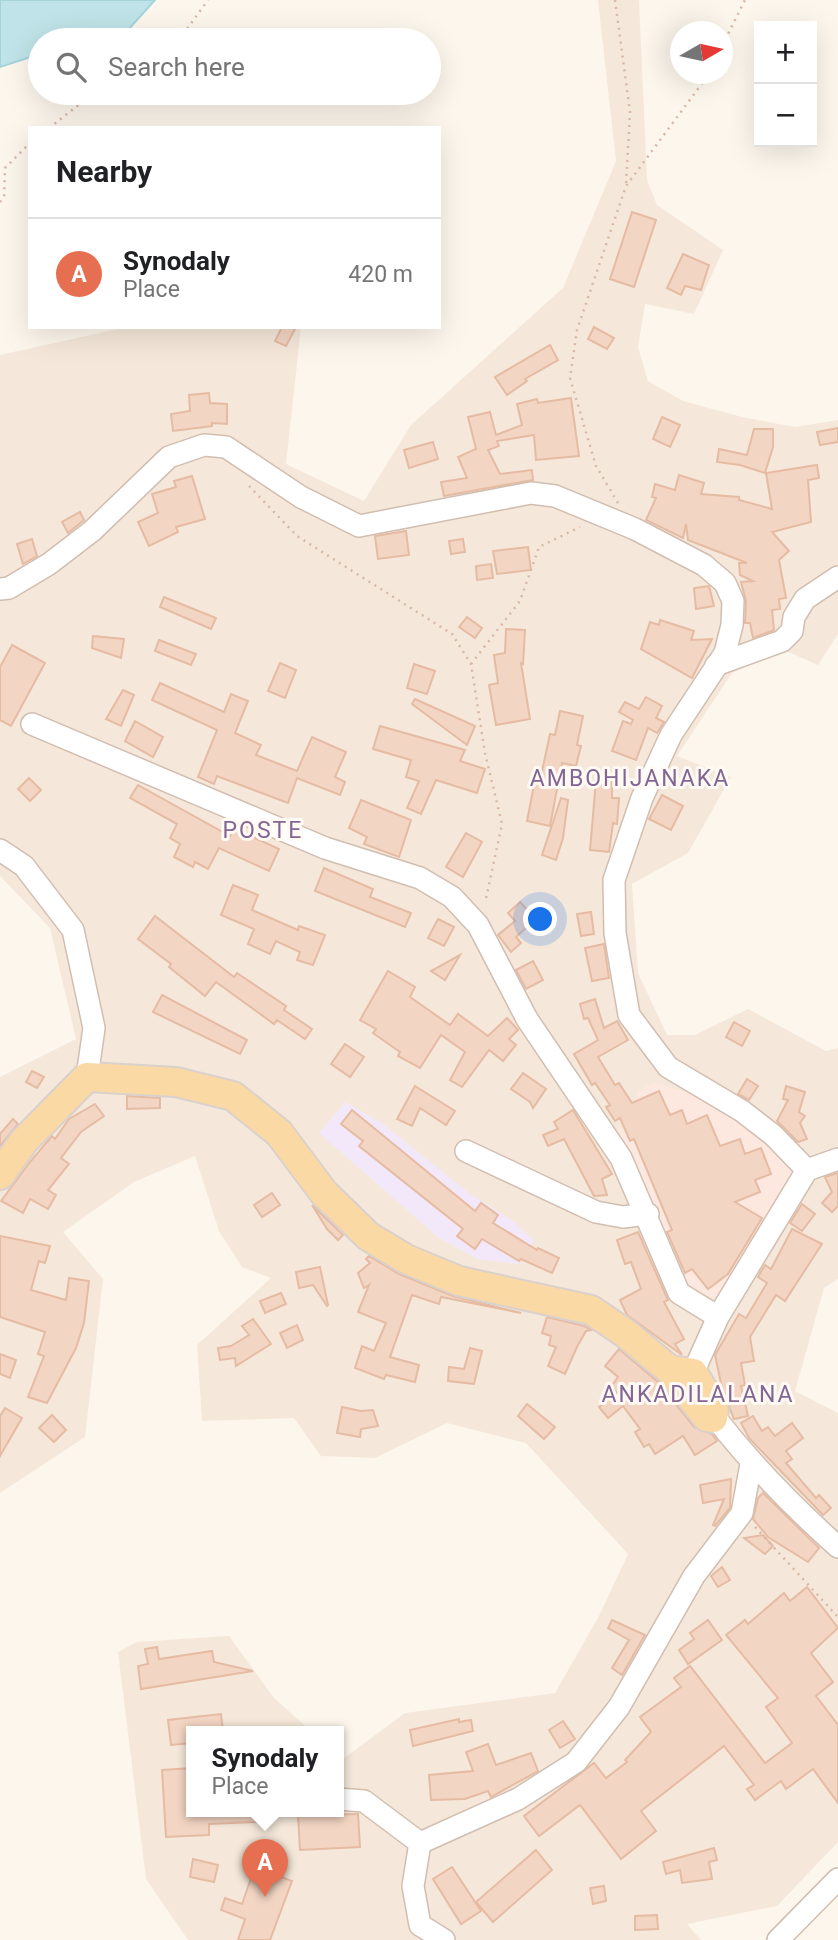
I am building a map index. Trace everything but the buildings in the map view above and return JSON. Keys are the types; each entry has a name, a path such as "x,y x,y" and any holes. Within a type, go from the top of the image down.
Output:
{"main road":[{"path":"0,1175 24,1141 87,1077 176,1082 233,1096 279,1133 324,1193 368,1236 407,1259 459,1281 592,1310 681,1372 707,1417 714,1416"}],"street":[{"path":"0,589 9,588 49,564 92,531 169,457 204,446 226,447 301,497 359,526 531,493 555,496 635,529 704,565 725,583 733,601 732,625 725,653 671,735 642,798 614,880 615,933 629,1016 668,1067 742,1111 774,1135 807,1170"},
{"path":"716,665 782,641 792,631 794,617 805,599 838,578"},
{"path":"32,724 325,848 421,878 452,897 478,925 527,1019 621,1158 648,1214 679,1293 718,1317"},
{"path":"0,850 24,866 73,930 94,1028 87,1077"},
{"path":"466,1151 596,1212 623,1217 648,1214"},
{"path":"681,1372 718,1317 807,1170 838,1159"},
{"path":"714,1416 751,1464 785,1500 838,1547"},
{"path":"420,1843 518,1799 576,1762 620,1707 694,1576 741,1513 751,1464"},
{"path":"344,1799 364,1801 420,1843"},
{"path":"420,1843 413,1886 420,1925 444,1940"},
{"path":"778,1940 838,1879"}],"path":[{"path":"188,28 208,0"},
{"path":"615,0 630,112 626,186 577,330 570,378 596,466 635,529"},
{"path":"733,25 745,0"},
{"path":"626,186 702,84"},
{"path":"52,126 79,105"},
{"path":"0,202 4,196 5,168 28,145"},
{"path":"244,477 297,536 452,634 471,664 485,753 502,824 489,892 478,925"},
{"path":"471,664 520,601 539,547 589,523"},
{"path":"741,1513 838,1617"}],"shaded area":[{"path":"598,0 639,0 647,180 657,205 723,250 694,314 645,304 638,347 648,381 683,401 742,417 795,427 838,420 838,634 818,665 784,650 732,673 677,756 731,777 688,853 632,884 638,973 667,1035 695,1035 748,1009 826,1051 838,1048 838,1279 824,1288 795,1391 838,1413 838,1842 777,1906 687,1924 701,1940 188,1940 146,1879 118,1652 137,1642 229,1636 274,1698 305,1726 186,1726 186,1817 344,1817 344,1758 405,1713 555,1693 599,1616 628,1554 526,1443 447,1423 375,1458 321,1456 294,1418 202,1421 197,1345 271,1278 242,1267 219,1231 195,1156 134,1182 63,1232 103,1279 85,1437 0,1493 0,1077 76,1039 50,928 0,876 0,355 118,329 301,329 286,464 364,501 411,425 563,288 616,161"},
{"path":"654,1083 690,1093 752,1127 785,1160 798,1178 725,1298 682,1292 614,1133 640,1116 637,1091"},
{"path":"345,1102 382,1123 470,1194 512,1220 534,1241 518,1264 477,1259 439,1238 319,1133"}],"water":[{"path":"0,0 155,0 130,28 28,28 28,58 0,67"}],"place":[{"name":"Synodaly","path":"265,1897"}],"district":[{"name":"AMBOHIJANAKA","path":"630,778"},
{"name":"POSTE","path":"263,830"},
{"name":"ANKADILALANA","path":"698,1394"}]}
